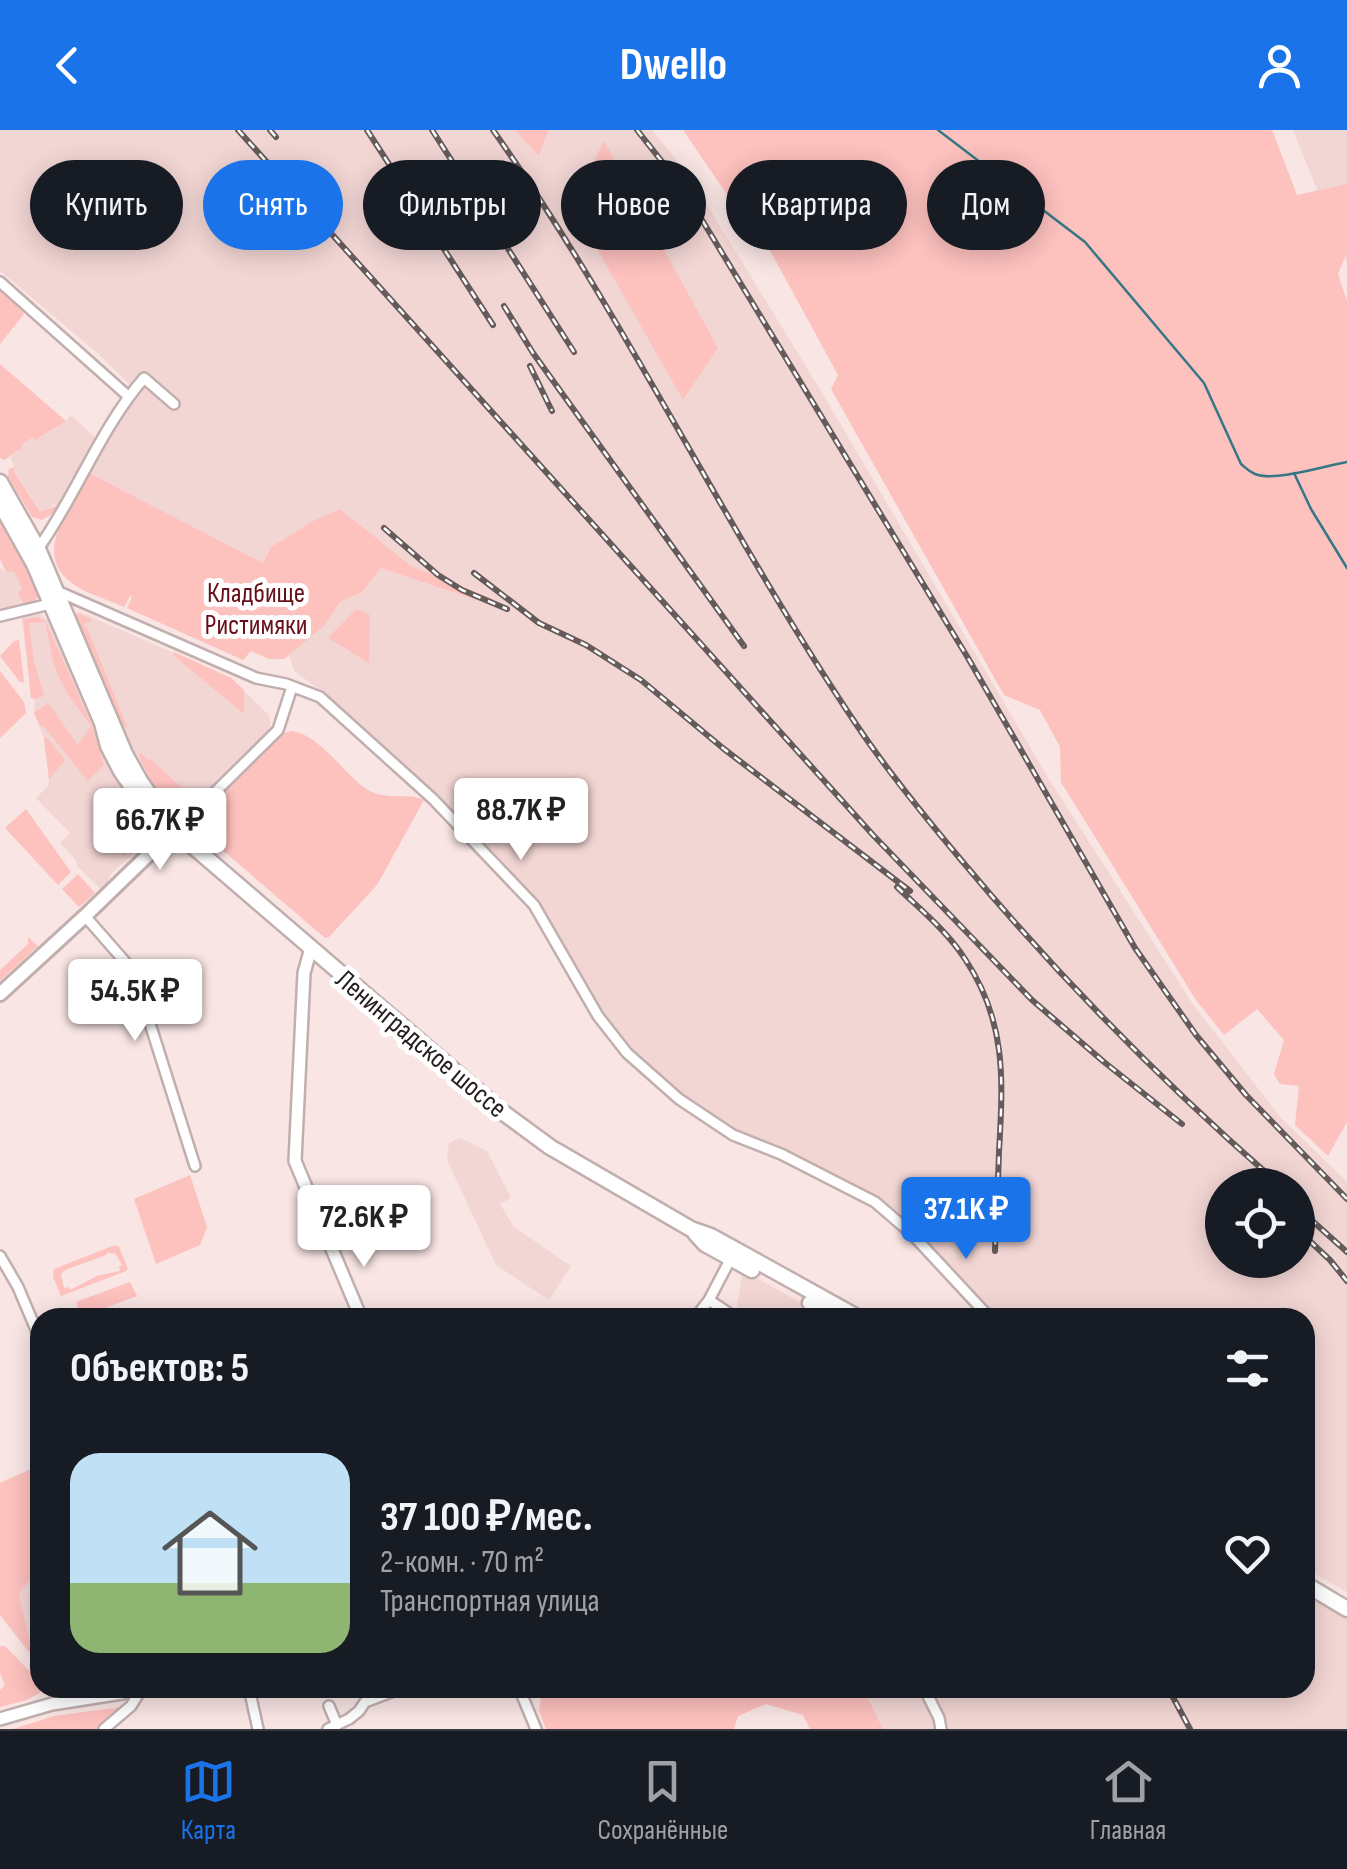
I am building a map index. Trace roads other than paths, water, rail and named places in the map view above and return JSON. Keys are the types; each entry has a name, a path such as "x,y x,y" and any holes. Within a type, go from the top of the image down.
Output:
{"main road":[{"name":"Ленинградское шоссе","path":"0,482 38,549 54,598"},
{"name":"Ленинградское шоссе","path":"0,503 54,598 125,754 174,830 501,1110 550,1147 691,1229 706,1244 734,1254 839,1308"},
{"path":"0,994 174,830"},
{"name":"Ленинградское шоссе","path":"734,1254 820,1308"},
{"path":"1315,1590 1347,1609"}],"street":[{"path":"0,282 128,396"},
{"path":"38,549 57,523 128,396 144,378 174,404"},
{"path":"0,616 54,598 256,678 320,697 433,799 534,905 598,1016 627,1052 679,1099 734,1135 781,1154 875,1202 911,1232 981,1308"},
{"path":"174,830 278,730 292,687"},
{"path":"85,916 135,976 195,1166"},
{"path":"310,948 304,973 296,1162 357,1308"},
{"path":"703,1308 734,1254"},
{"path":"0,1256 30,1315"},
{"path":"710,1300 722,1308"},
{"path":"0,1719 90,1698"},
{"path":"104,1729 135,1698"},
{"path":"252,1698 258,1729"},
{"path":"330,1706 333,1727 376,1698"},
{"path":"523,1698 536,1729"},
{"path":"929,1698 941,1729"}],"waterway":[{"path":"938,130 1085,242 1204,383 1241,464 1247,469 1275,476 1347,462"},
{"path":"1294,473 1347,568"}],"railway":[{"path":"238,130 873,835 1032,1000 1182,1124"},
{"path":"270,130 276,137"},
{"path":"367,130 493,325"},
{"path":"432,130 574,352"},
{"path":"493,130 588,276 809,651 881,759 962,861 1075,988 1155,1070 1261,1168"},
{"path":"637,130 682,187 968,658 1135,948 1196,1035 1246,1095 1347,1199"},
{"path":"504,306 533,353 744,646"},
{"path":"530,366 552,411"},
{"path":"384,528 438,575 507,609"},
{"path":"474,573 539,623 586,645 641,680 724,749 910,891"},
{"path":"897,887 958,949 989,1006 1001,1076 995,1251"},
{"path":"1315,1223 1347,1252"},
{"path":"1315,1246 1347,1281"},
{"path":"1173,1698 1190,1729"}],"park label":[{"name":"Кладбище Ристимяки","path":"256,608"}]}
